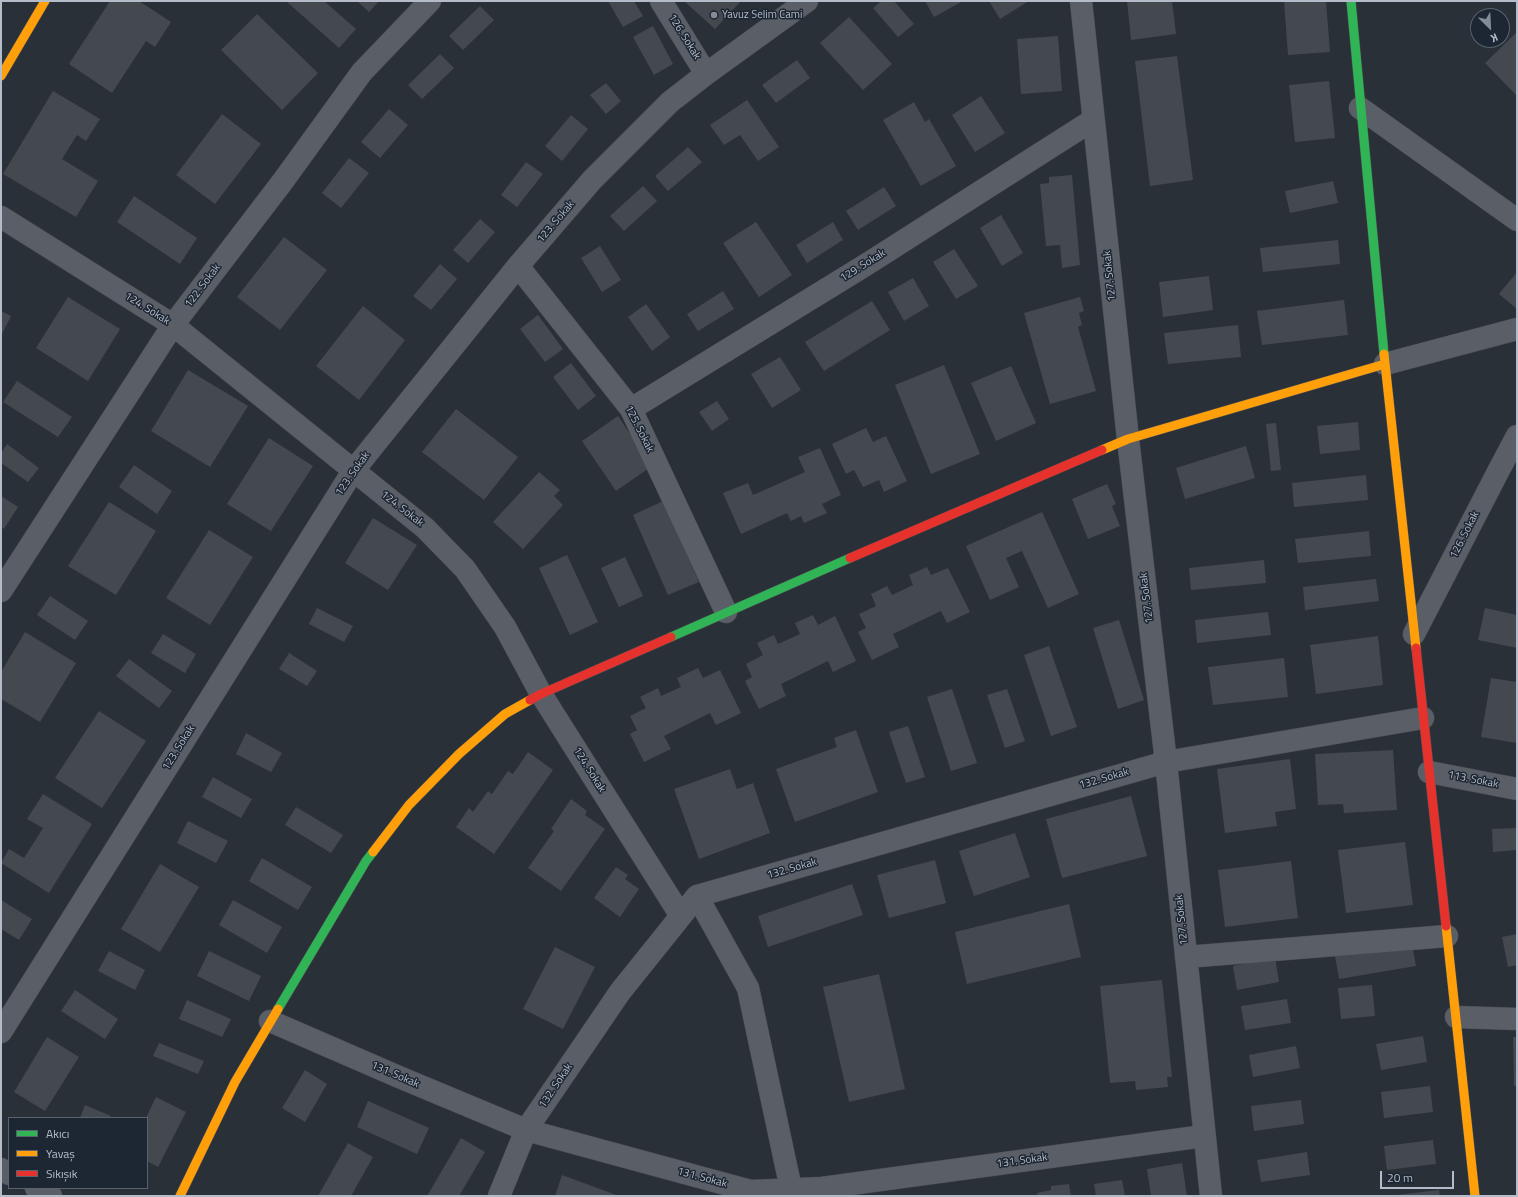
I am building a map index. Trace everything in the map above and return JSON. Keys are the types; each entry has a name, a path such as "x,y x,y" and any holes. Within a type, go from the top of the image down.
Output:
{"street":[{"path":"1,76 45,1"},
{"name":"122. Sokak","path":"1,591 173,325 283,181 362,72 430,1"},
{"name":"126. Sokak","path":"661,1 706,74"},
{"name":"123. Sokak","path":"1,1032 353,471 518,266 592,180 670,102 807,1"},
{"name":"127. Sokak","path":"1081,1 1128,439 1166,762 1211,1196"},
{"path":"1351,1 1385,364 1475,1196"},
{"path":"1360,108 1517,220"},
{"name":"129. Sokak","path":"631,409 864,266 1094,120"},
{"name":"124. Sokak","path":"1,217 173,325 425,528 465,569 505,627 541,694 681,916"},
{"name":"125. Sokak","path":"518,266 631,409 726,612"},
{"path":"180,1196 235,1082 366,861 409,805 459,754 505,714 541,694 726,612 1128,439 1385,364 1517,329"},
{"name":"126. Sokak","path":"1414,634 1500,466 1517,436"},
{"name":"132. Sokak","path":"499,1196 526,1130 620,992 698,896 1166,762 1423,718"},
{"name":"113. Sokak","path":"1429,772 1517,789"},
{"path":"698,896 748,988 791,1190"},
{"path":"1186,957 1446,936"},
{"path":"1456,1017 1517,1019"},
{"name":"131. Sokak","path":"270,1021 398,1077 526,1130 751,1191 791,1190 822,1192 1204,1136"},
{"path":"38,1189 51,1196"}],"building":[{"path":"110,1 139,1 171,22 155,47 146,41 112,93 69,64"},
{"path":"286,1 324,1 356,29 339,48"},
{"path":"357,1 379,1 369,12"},
{"path":"608,1 634,1 643,16 623,27"},
{"name":"Yavuz Selim Cami","path":"684,1 741,1 715,29"},
{"path":"881,1 894,1 914,24 898,37 873,8"},
{"path":"925,1 963,1 934,17"},
{"path":"989,1 1029,1 1000,19"},
{"path":"1127,1 1172,1 1176,34 1131,40"},
{"path":"1284,1 1326,1 1330,52 1288,55"},
{"path":"480,6 494,20 463,50 449,36"},
{"path":"257,14 318,73 282,110 221,50"},
{"path":"849,17 892,64 863,90 820,43"},
{"path":"653,26 673,64 654,75 633,37"},
{"path":"1517,32 1517,96 1485,63 1500,48 1510,48 1510,39"},
{"path":"1058,36 1062,91 1021,94 1017,39"},
{"path":"440,54 454,68 422,99 408,85"},
{"path":"1177,56 1193,180 1150,186 1135,61"},
{"path":"797,60 810,78 776,103 762,85"},
{"path":"1329,81 1335,138 1295,142 1289,85"},
{"path":"606,83 621,101 606,114 590,95"},
{"path":"53,91 100,119 86,141 77,135 62,159 98,181 76,217 3,174"},
{"path":"981,96 1005,133 975,152 952,115"},
{"path":"747,100 779,147 758,161 740,135 724,145 710,125"},
{"path":"914,102 925,122 929,119 956,166 921,186 883,120"},
{"path":"389,109 408,125 380,158 361,142"},
{"path":"222,114 261,144 215,204 176,175"},
{"path":"571,115 588,129 562,161 545,146"},
{"path":"688,147 702,162 668,191 655,176"},
{"path":"349,158 369,173 341,208 322,193"},
{"path":"526,162 543,174 517,207 501,195"},
{"path":"1072,175 1080,265 1062,268 1060,245 1046,246 1040,184 1049,183 1049,177"},
{"path":"1333,181 1338,203 1290,213 1285,191"},
{"path":"643,186 657,201 624,231 610,216"},
{"path":"884,187 896,206 858,230 846,211"},
{"path":"134,196 197,238 180,264 117,222"},
{"path":"1001,215 1023,253 1002,266 980,228"},
{"path":"480,219 495,232 468,263 453,250"},
{"path":"756,222 792,275 759,297 723,243"},
{"path":"833,222 843,240 807,263 796,245"},
{"path":"284,237 327,270 280,330 237,297"},
{"path":"1338,240 1340,264 1263,272 1260,248"},
{"path":"600,246 621,280 602,292 581,258"},
{"path":"954,249 978,286 956,299 933,262"},
{"path":"440,264 457,279 431,310 413,296"},
{"path":"1517,272 1517,309 1499,294"},
{"path":"1209,276 1213,310 1163,317 1159,282"},
{"path":"913,278 929,306 904,321 888,292"},
{"path":"723,291 734,309 698,331 687,314"},
{"path":"68,297 120,329 88,381 36,348"},
{"path":"1080,297 1084,311 1079,313 1082,325 1078,327 1096,391 1050,404 1024,313"},
{"path":"1344,300 1348,335 1262,345 1257,311"},
{"path":"872,301 890,330 824,371 805,342"},
{"path":"646,304 670,337 652,351 628,317"},
{"path":"363,306 405,340 359,400 316,366"},
{"path":"1,311 11,316 1,336"},
{"path":"538,315 563,349 545,362 520,329"},
{"path":"1238,325 1241,357 1168,364 1164,333"},
{"path":"780,357 801,390 772,408 751,374"},
{"path":"571,363 596,396 578,410 553,377"},
{"path":"944,365 980,454 931,474 895,385"},
{"path":"1011,366 1036,423 996,441 971,383"},
{"path":"188,370 248,406 210,467 151,431"},
{"path":"17,381 72,417 58,437 3,402"},
{"path":"717,401 729,419 712,431 699,412"},
{"path":"456,409 518,457 484,500 422,452"},
{"path":"618,416 652,466 616,491 582,441"},
{"path":"1358,422 1360,450 1320,454 1317,426"},
{"path":"1276,423 1281,470 1271,471 1266,424"},
{"path":"866,428 873,442 886,436 907,481 884,492 879,480 863,487 854,470 846,474 832,444"},
{"path":"269,438 313,466 271,531 227,504"},
{"path":"7,444 39,468 28,482 1,463 1,453"},
{"path":"1246,446 1255,478 1185,499 1176,468"},
{"path":"820,448 841,495 822,504 827,513 804,523 801,516 791,521 787,513 741,534 723,493 748,483 753,495 805,472 798,457"},
{"path":"134,465 172,491 157,514 119,487"},
{"path":"539,472 560,490 554,496 563,505 523,549 493,522"},
{"path":"1366,475 1368,500 1294,507 1292,483"},
{"path":"1107,484 1116,504 1112,506 1120,526 1088,539 1072,499"},
{"path":"1,496 18,507 4,529 1,526"},
{"path":"663,501 699,582 668,595 633,515"},
{"path":"109,502 156,531 116,595 68,566"},
{"path":"1042,512 1079,594 1048,608 1022,551 1006,558 1019,587 990,600 966,546"},
{"path":"373,518 417,545 388,590 345,563"},
{"path":"209,530 253,557 210,625 166,598"},
{"path":"1369,531 1371,556 1298,563 1295,539"},
{"path":"567,555 598,622 570,635 539,568"},
{"path":"625,557 643,596 619,607 601,568"},
{"path":"1264,560 1266,583 1191,590 1189,568"},
{"path":"927,567 931,575 948,568 970,612 947,623 941,611 893,634 899,647 872,660 858,632 866,628 859,614 876,606 871,594 887,586 892,595 913,585 909,575"},
{"path":"1376,579 1379,601 1305,610 1303,587"},
{"path":"50,596 88,621 75,640 37,615"},
{"path":"317,608 353,626 344,642 309,624"},
{"path":"1485,608 1517,615 1517,648 1478,640"},
{"path":"1268,612 1271,635 1197,643 1195,620"},
{"path":"813,615 818,625 835,616 856,661 833,672 828,661 781,684 786,696 759,709 745,681 752,677 746,664 763,655 757,643 774,635 778,644 800,634 795,623"},
{"path":"1119,620 1144,700 1118,709 1093,628"},
{"path":"25,632 76,663 40,722 1,699 1,672"},
{"path":"163,634 196,654 185,673 151,653"},
{"path":"1378,636 1383,685 1316,694 1310,645"},
{"path":"1049,646 1077,727 1051,736 1024,655"},
{"path":"289,653 317,671 307,686 279,669"},
{"path":"1284,658 1288,697 1213,705 1208,667"},
{"path":"129,659 172,691 159,708 116,676"},
{"path":"698,668 703,678 720,670 741,713 716,725 710,713 664,736 671,749 644,762 630,734 637,730 630,716 646,708 640,697 658,688 661,696 681,687 677,678"},
{"path":"1491,678 1517,682 1517,743 1481,737"},
{"path":"952,689 977,763 951,771 927,697"},
{"path":"1007,689 1025,741 1005,748 987,695"},
{"path":"99,711 146,741 102,808 55,778"},
{"path":"908,726 925,777 906,783 889,732"},
{"path":"856,730 878,792 795,822 776,769 837,747 834,738"},
{"path":"246,733 282,753 271,772 236,754"},
{"path":"1393,750 1397,810 1344,813 1343,804 1318,805 1315,754"},
{"path":"528,752 553,770 494,854 456,827 469,808 473,812 488,791 492,794 508,771 513,774"},
{"path":"1290,759 1296,809 1275,812 1277,826 1225,833 1217,769"},
{"path":"730,769 737,789 753,783 770,833 699,859 674,789"},
{"path":"213,777 252,799 241,818 202,797"},
{"path":"43,794 92,824 49,893 1,863 9,849 24,858 43,828 27,819"},
{"path":"1131,796 1147,856 1062,878 1046,819"},
{"path":"571,799 587,811 585,815 605,829 561,891 528,868 554,831 551,829"},
{"path":"296,807 343,835 331,853 285,825"},
{"path":"188,821 228,841 216,863 177,843"},
{"path":"1517,828 1517,850 1493,852 1492,829"},
{"path":"1015,833 1030,877 974,896 959,851"},
{"path":"1405,842 1413,905 1346,913 1338,850"},
{"path":"262,858 312,887 298,910 249,881"},
{"path":"935,860 946,903 889,918 877,875"},
{"path":"1291,861 1298,918 1225,927 1218,870"},
{"path":"160,864 199,887 160,952 121,929"},
{"path":"616,867 628,875 625,879 639,889 620,917 594,898"},
{"path":"852,884 863,915 768,947 758,916"},
{"path":"1,900 32,919 19,940 1,929"},
{"path":"233,900 282,927 267,953 219,925"},
{"path":"1069,904 1081,957 967,984 955,932"},
{"path":"1517,934 1517,965 1508,967 1502,937"},
{"path":"1412,944 1416,966 1339,979 1335,956"},
{"path":"555,947 595,967 563,1029 523,1009"},
{"path":"109,951 145,970 135,990 98,971"},
{"path":"209,951 261,976 249,1001 197,976"},
{"path":"1275,957 1279,982 1237,990 1233,966"},
{"path":"879,974 905,1089 849,1102 823,987"},
{"path":"1162,980 1172,1077 1167,1077 1168,1087 1136,1090 1135,1081 1110,1083 1100,986"},
{"path":"1372,985 1375,1016 1341,1019 1338,988"},
{"path":"75,990 118,1019 105,1039 61,1011"},
{"path":"1287,999 1291,1023 1245,1030 1241,1006"},
{"path":"187,1000 231,1019 222,1037 179,1019"},
{"path":"1423,1036 1427,1062 1381,1070 1376,1044"},
{"path":"47,1037 79,1057 45,1111 14,1092"},
{"path":"1513,1037 1517,1037 1517,1086 1514,1086"},
{"path":"159,1043 204,1061 198,1074 153,1056"},
{"path":"1296,1046 1300,1068 1253,1077 1249,1055"},
{"path":"305,1070 327,1084 305,1122 282,1108"},
{"path":"1430,1086 1433,1112 1384,1118 1381,1092"},
{"path":"156,1097 186,1112 158,1167 148,1162 148,1117 146,1117"},
{"path":"1301,1100 1304,1124 1254,1131 1251,1106"},
{"path":"368,1101 429,1128 417,1154 357,1127"},
{"path":"85,1105 111,1116 110,1117 80,1117"},
{"path":"461,1138 485,1152 459,1196 427,1196"},
{"path":"1433,1140 1436,1164 1387,1170 1384,1146"},
{"path":"348,1143 373,1157 351,1196 318,1196"},
{"path":"1307,1152 1310,1175 1261,1182 1257,1160"},
{"path":"1182,1163 1187,1196 1151,1196 1147,1169"},
{"path":"562,1175 619,1196 555,1196"},
{"path":"1122,1180 1125,1196 1096,1196 1094,1184"},
{"path":"1069,1184 1071,1196 1038,1196 1037,1193 1051,1190 1051,1186"},
{"path":"1439,1190 1440,1196 1396,1196 1396,1195"}],"traffic: fast":[{"path":"1351,1 1384,354"},
{"path":"671,637 850,558"},
{"path":"278,1009 366,861 373,852"}],"traffic: slow":[{"path":"1,76 45,1"},
{"path":"1384,354 1416,648"},
{"path":"1102,450 1128,439 1385,364"},
{"path":"373,852 409,805 459,754 505,714 530,700"},
{"path":"1446,926 1475,1196"},
{"path":"180,1196 235,1082 278,1009"}],"traffic: jam":[{"path":"850,558 1102,450"},
{"path":"530,700 671,637"},
{"path":"1416,648 1446,926"}],"place":[{"name":"Yavuz Selim Cami","path":"714,15"}]}
